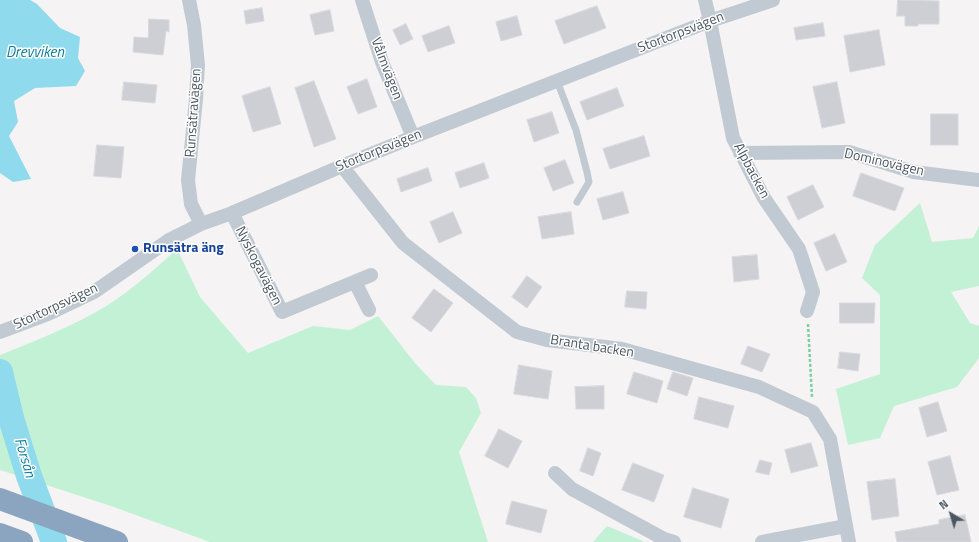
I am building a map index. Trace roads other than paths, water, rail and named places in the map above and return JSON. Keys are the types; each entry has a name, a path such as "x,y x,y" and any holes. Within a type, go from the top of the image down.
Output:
{"highway":[{"path":"0,499 117,542"},
{"path":"0,534 22,542"}],"street":[{"name":"Runsätravägen","path":"189,0 194,25 198,65 188,180 191,204 200,224"},
{"name":"Vålmvägen","path":"362,0 382,62 413,137"},
{"path":"705,0 710,21"},
{"name":"Stortorpsvägen","path":"0,332 48,314 94,292 169,240 200,224 232,213 413,137 710,21 773,0"},
{"name":"Alpbacken","path":"710,21 733,138 764,198 799,249 812,292 807,311"},
{"name":"Dominovägen","path":"740,153 849,152 914,172 979,180"},
{"name":"Branta backen","path":"342,166 403,243 517,332 547,340 630,351 759,386 813,412 830,439 846,526"},
{"name":"Nyskogavägen","path":"232,213 282,312 371,275"},
{"path":"355,282 369,310"},
{"path":"555,473 572,489 664,539 674,542"},
{"path":"762,542 846,526 849,542"}],"lane":[{"path":"557,81 576,130 587,172 588,182 577,202"}],"water":[{"name":"Drevviken","path":"0,0 30,0 37,4 60,28 80,37 78,58 85,71 76,86 35,88 14,101 18,122 9,136 31,179 13,182 0,173"}],"waterway":[{"name":"Forsån","path":"0,372 11,418 29,476 54,542"}],"place":[{"name":"Runsätra äng","path":"135,249"}]}
